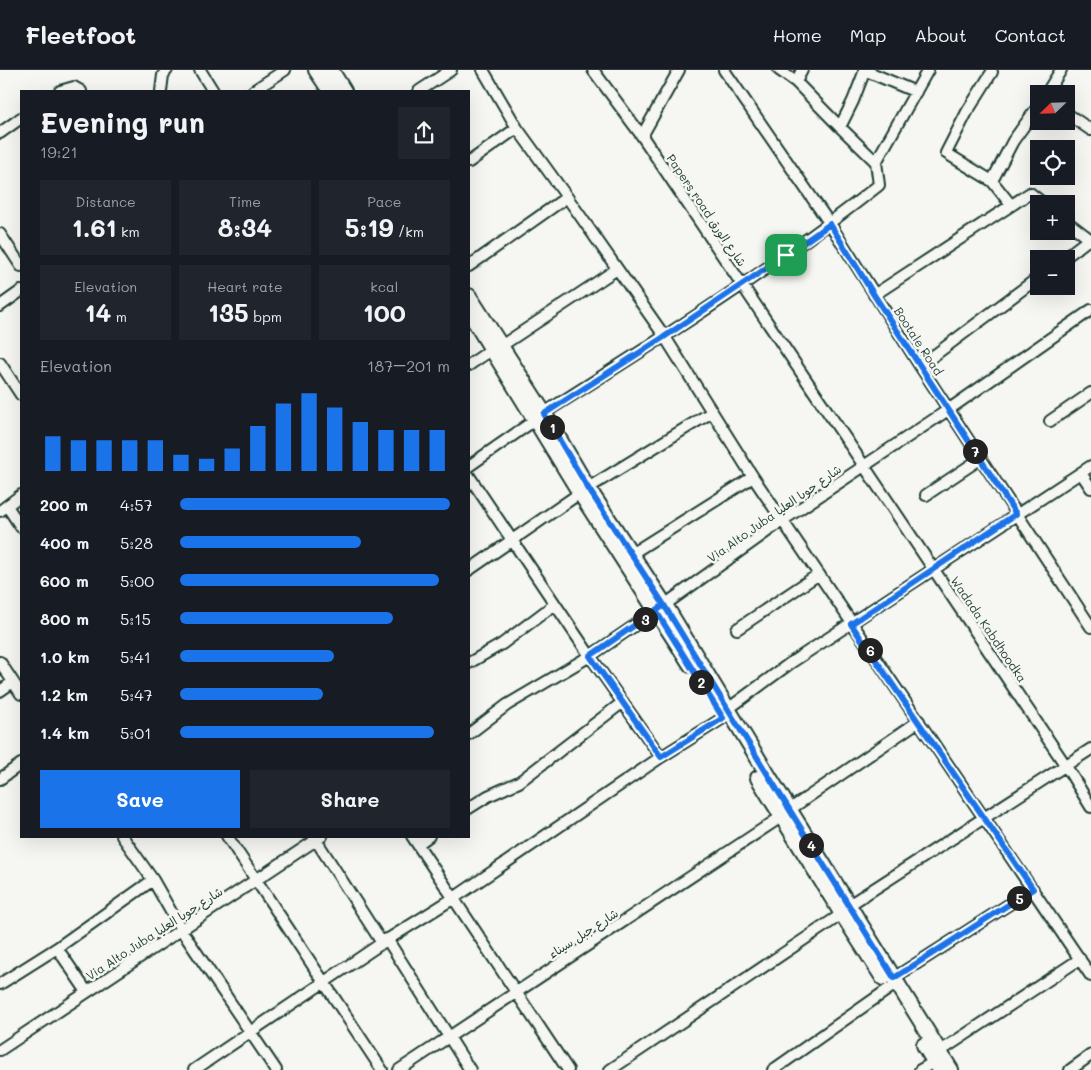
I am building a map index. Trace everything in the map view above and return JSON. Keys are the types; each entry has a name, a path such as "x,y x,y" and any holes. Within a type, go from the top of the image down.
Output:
{"main road":[{"path":"316,70 329,90"},
{"path":"331,70 343,90"},
{"path":"470,298 496,348"},
{"path":"470,313 496,348 726,713 785,813 892,983 938,1061 951,1070"},
{"path":"584,490 631,554 660,608"}],"street":[{"path":"161,90 163,75 167,70"},
{"path":"200,70 212,90"},
{"path":"255,90 285,70"},
{"path":"421,90 451,70"},
{"path":"483,70 517,128 664,337 753,477 851,624 919,721 1091,976"},
{"name":"Papers road شارع الورق","path":"593,70 642,136 863,466"},
{"path":"642,136 679,70"},
{"name":"Bootale Road","path":"724,70 830,224 948,410 1091,626"},
{"path":"779,70 796,82 876,162"},
{"path":"796,82 802,70"},
{"path":"840,127 853,102 865,70 916,92"},
{"path":"470,465 540,417 742,285 830,224 879,185 876,162 928,70"},
{"path":"1052,85 1061,70"},
{"path":"991,71 946,153 992,182 1011,205"},
{"path":"64,90 74,87 79,90"},
{"path":"992,182 1013,141 1030,117"},
{"path":"0,133 20,119"},
{"path":"1075,119 1091,130"},
{"path":"470,161 517,128"},
{"path":"874,295 1030,193 1033,195"},
{"path":"470,265 567,197"},
{"path":"1075,228 1090,239 1075,250"},
{"path":"0,234 20,264"},
{"path":"470,365 617,269"},
{"path":"920,366 1030,284"},
{"path":"0,306 20,293"},
{"name":"Via Alto Juba شارع جوبا العليا","path":"470,733 508,705 590,656 783,520 948,410 1091,310"},
{"path":"0,363 20,393"},
{"path":"1050,421 1091,393"},
{"path":"470,569 584,490 712,412"},
{"path":"926,495 980,459"},
{"name":"Wadada Kabdhoodka","path":"863,466 1066,766 1091,807"},
{"path":"194,1070 385,941 454,898 726,713 789,664 1091,466"},
{"path":"1081,473 1091,488"},
{"path":"631,554 753,477"},
{"path":"470,478 590,656 661,757"},
{"path":"20,495 3,508 20,526"},
{"path":"736,629 819,574"},
{"path":"470,662 502,644 555,604"},
{"path":"0,662 20,692"},
{"path":"0,691 13,682"},
{"path":"470,807 488,796 519,782 623,702"},
{"name":"شارع جبل سيناء","path":"399,1070 785,813 919,721"},
{"path":"610,1070 845,910 1091,749"},
{"path":"0,779 20,765"},
{"path":"123,838 153,880 182,930 276,1070"},
{"path":"228,838 382,1070"},
{"path":"317,838 470,1070"},
{"name":"Via Alto Juba شارع جوبا العليا","path":"0,1050 317,838"},
{"path":"415,840 568,1070"},
{"path":"0,984 57,948 153,880"},
{"path":"773,1070 892,983 1033,889"},
{"path":"57,948 87,992"},
{"path":"920,1070 938,1061 1080,960"},
{"path":"1070,1070 1091,1055"}],"route":[{"path":"786,255 664,337 544,414 588,488 664,605 656,611 723,718 661,757 590,656 664,605 894,978 1033,889 851,624 1016,514 830,224 786,255"}]}
